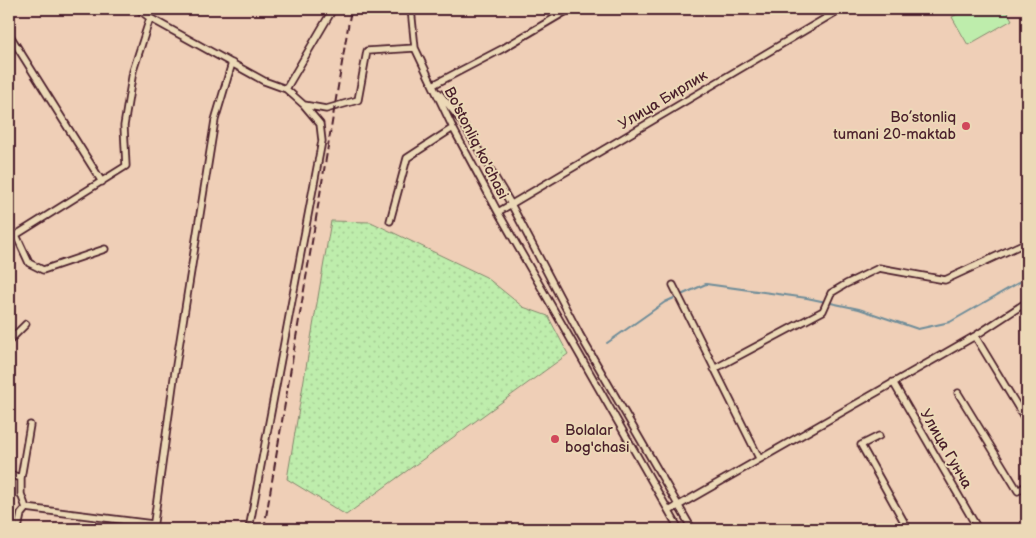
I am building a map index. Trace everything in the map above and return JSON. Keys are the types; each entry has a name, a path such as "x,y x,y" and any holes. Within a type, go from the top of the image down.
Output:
{"street":[{"path":"138,9 150,18 264,81 286,89 304,105 320,124 322,141 249,529"},
{"path":"286,89 333,9"},
{"path":"410,9 415,48 433,85 502,49 570,9"},
{"name":"Улица Бирлик","path":"498,212 841,9"},
{"path":"9,237 16,235 126,166 124,126 131,80 150,18"},
{"path":"9,34 102,182"},
{"path":"304,105 326,109 358,100 367,51 415,48"},
{"path":"26,508 153,527 174,378 215,120 232,63"},
{"name":"Bo'stonliq ko'chasi","path":"433,85 453,128 498,212 680,529"},
{"name":"Bo'stonliq ko'chasi","path":"433,85 462,122 511,204 580,335 692,529"},
{"path":"390,221 407,158 453,128"},
{"path":"16,235 29,263 43,270 105,250"},
{"path":"714,370 823,311 831,293 879,268 945,280 1027,242"},
{"path":"674,287 759,458"},
{"path":"669,511 975,336 1027,302"},
{"path":"9,341 26,324"},
{"path":"975,336 1027,422"},
{"name":"Улица Гунча","path":"893,382 978,529"},
{"path":"958,393 1018,491 1027,485"},
{"path":"26,508 21,494 20,478 30,425"},
{"path":"879,436 861,446 908,529"},
{"path":"9,474 20,478"},
{"path":"18,529 20,514 26,508"}],"green space":[{"path":"967,9 1006,9 1012,20 968,45 952,17"},
{"path":"331,221 371,222 486,277 523,307 548,316 568,354 346,515 287,479"}],"waterway":[{"path":"607,343 665,302 706,284 807,298 859,309 918,329 950,322 1027,278"}],"railway":[{"path":"264,529 351,9"}],"place":[{"name":"Bo’stonliq tumani 20-maktab","path":"966,126"},
{"name":"Bolalar bog'chasi","path":"555,439"}]}
